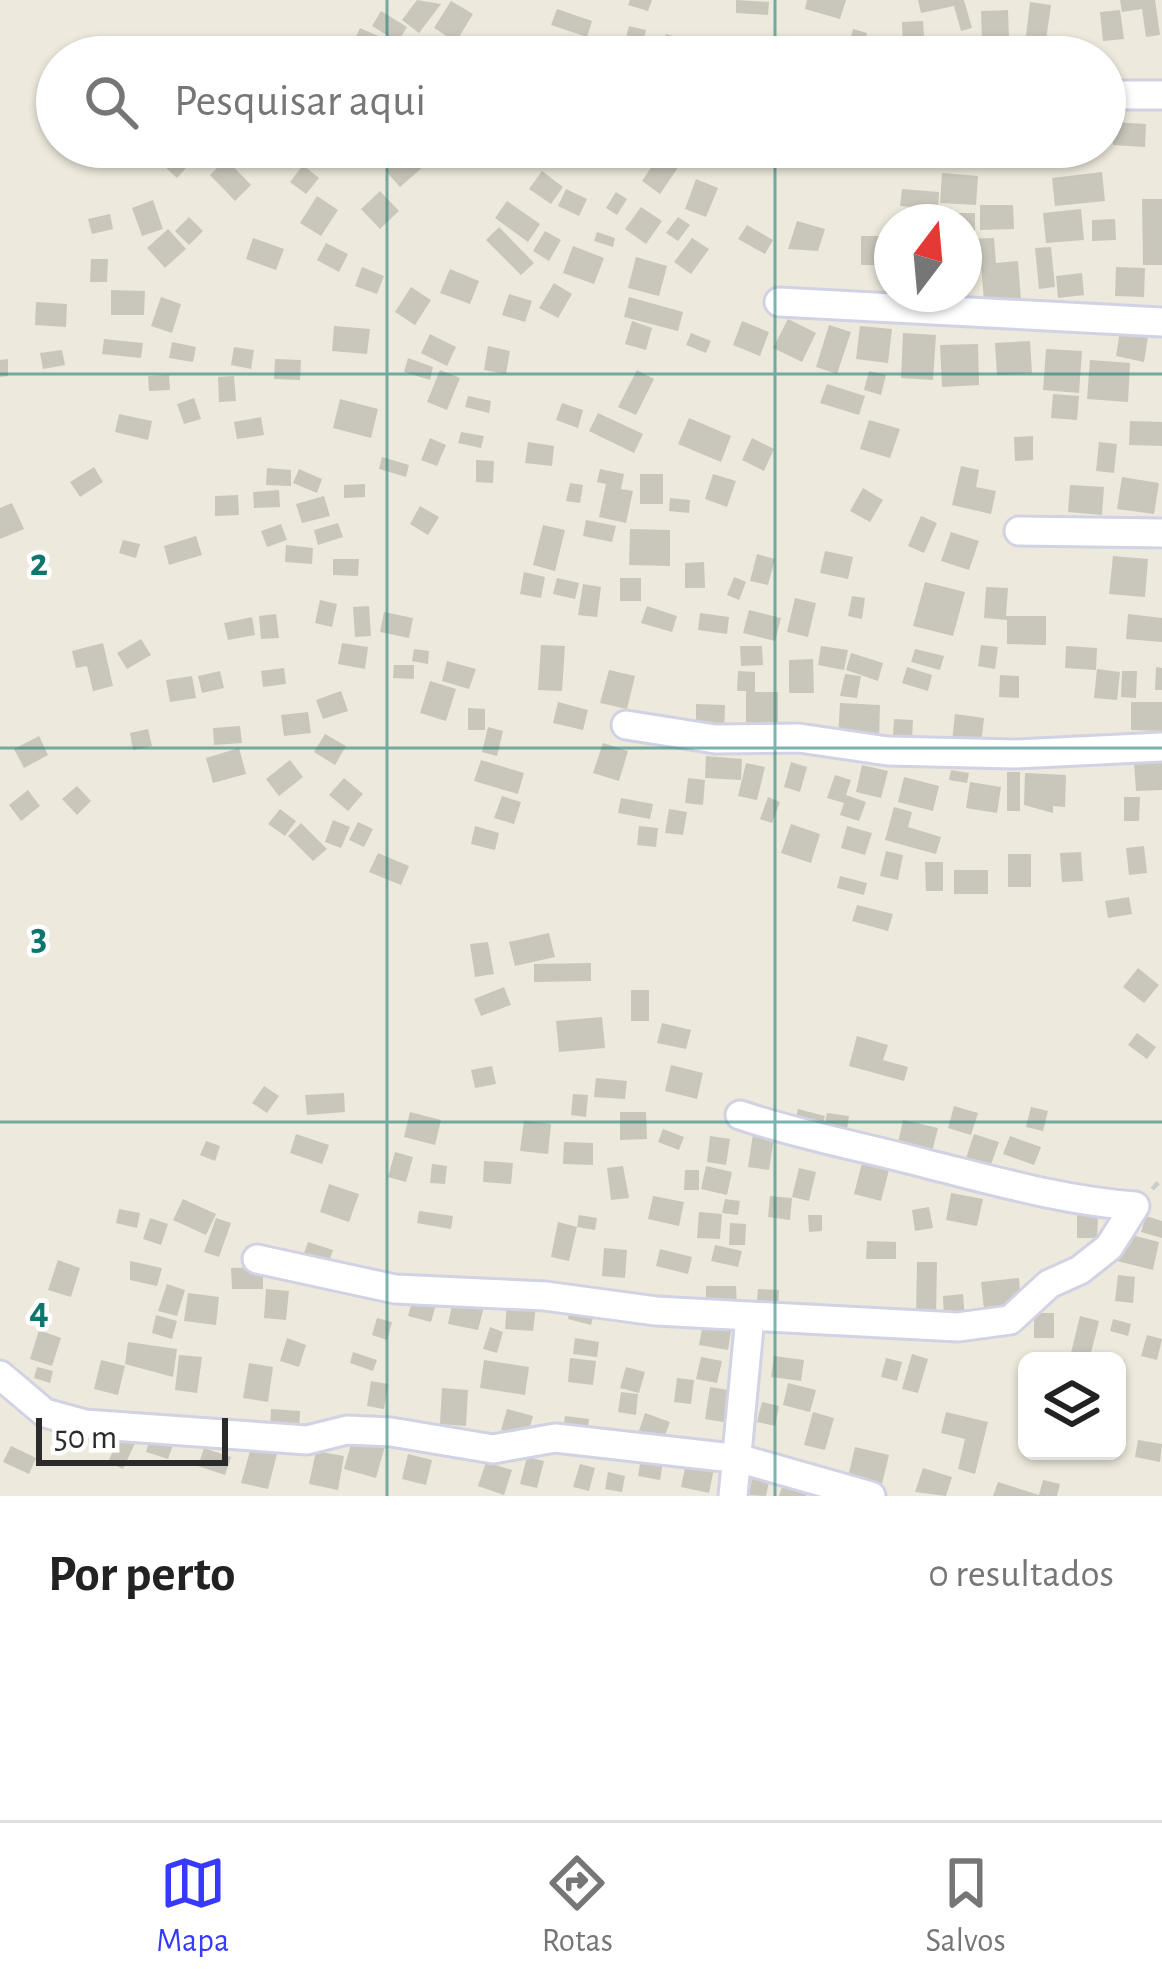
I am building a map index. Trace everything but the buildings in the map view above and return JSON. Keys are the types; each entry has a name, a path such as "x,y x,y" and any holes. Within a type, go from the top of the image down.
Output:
{"street":[{"path":"1126,95 1162,95"},
{"path":"779,302 1162,322"},
{"path":"1019,531 1162,533"},
{"path":"626,725 715,739 799,739 888,751 1014,754 1162,747"},
{"path":"257,1258 395,1288 545,1296 750,1317 958,1327 1010,1320 1049,1284 1080,1270 1109,1246 1135,1206 1090,1203 822,1141 740,1115"},
{"path":"734,1496 741,1459 750,1317"},
{"path":"0,1375 45,1414 85,1424 307,1440 347,1430 391,1432 493,1449 555,1438 741,1459 871,1496"}]}
